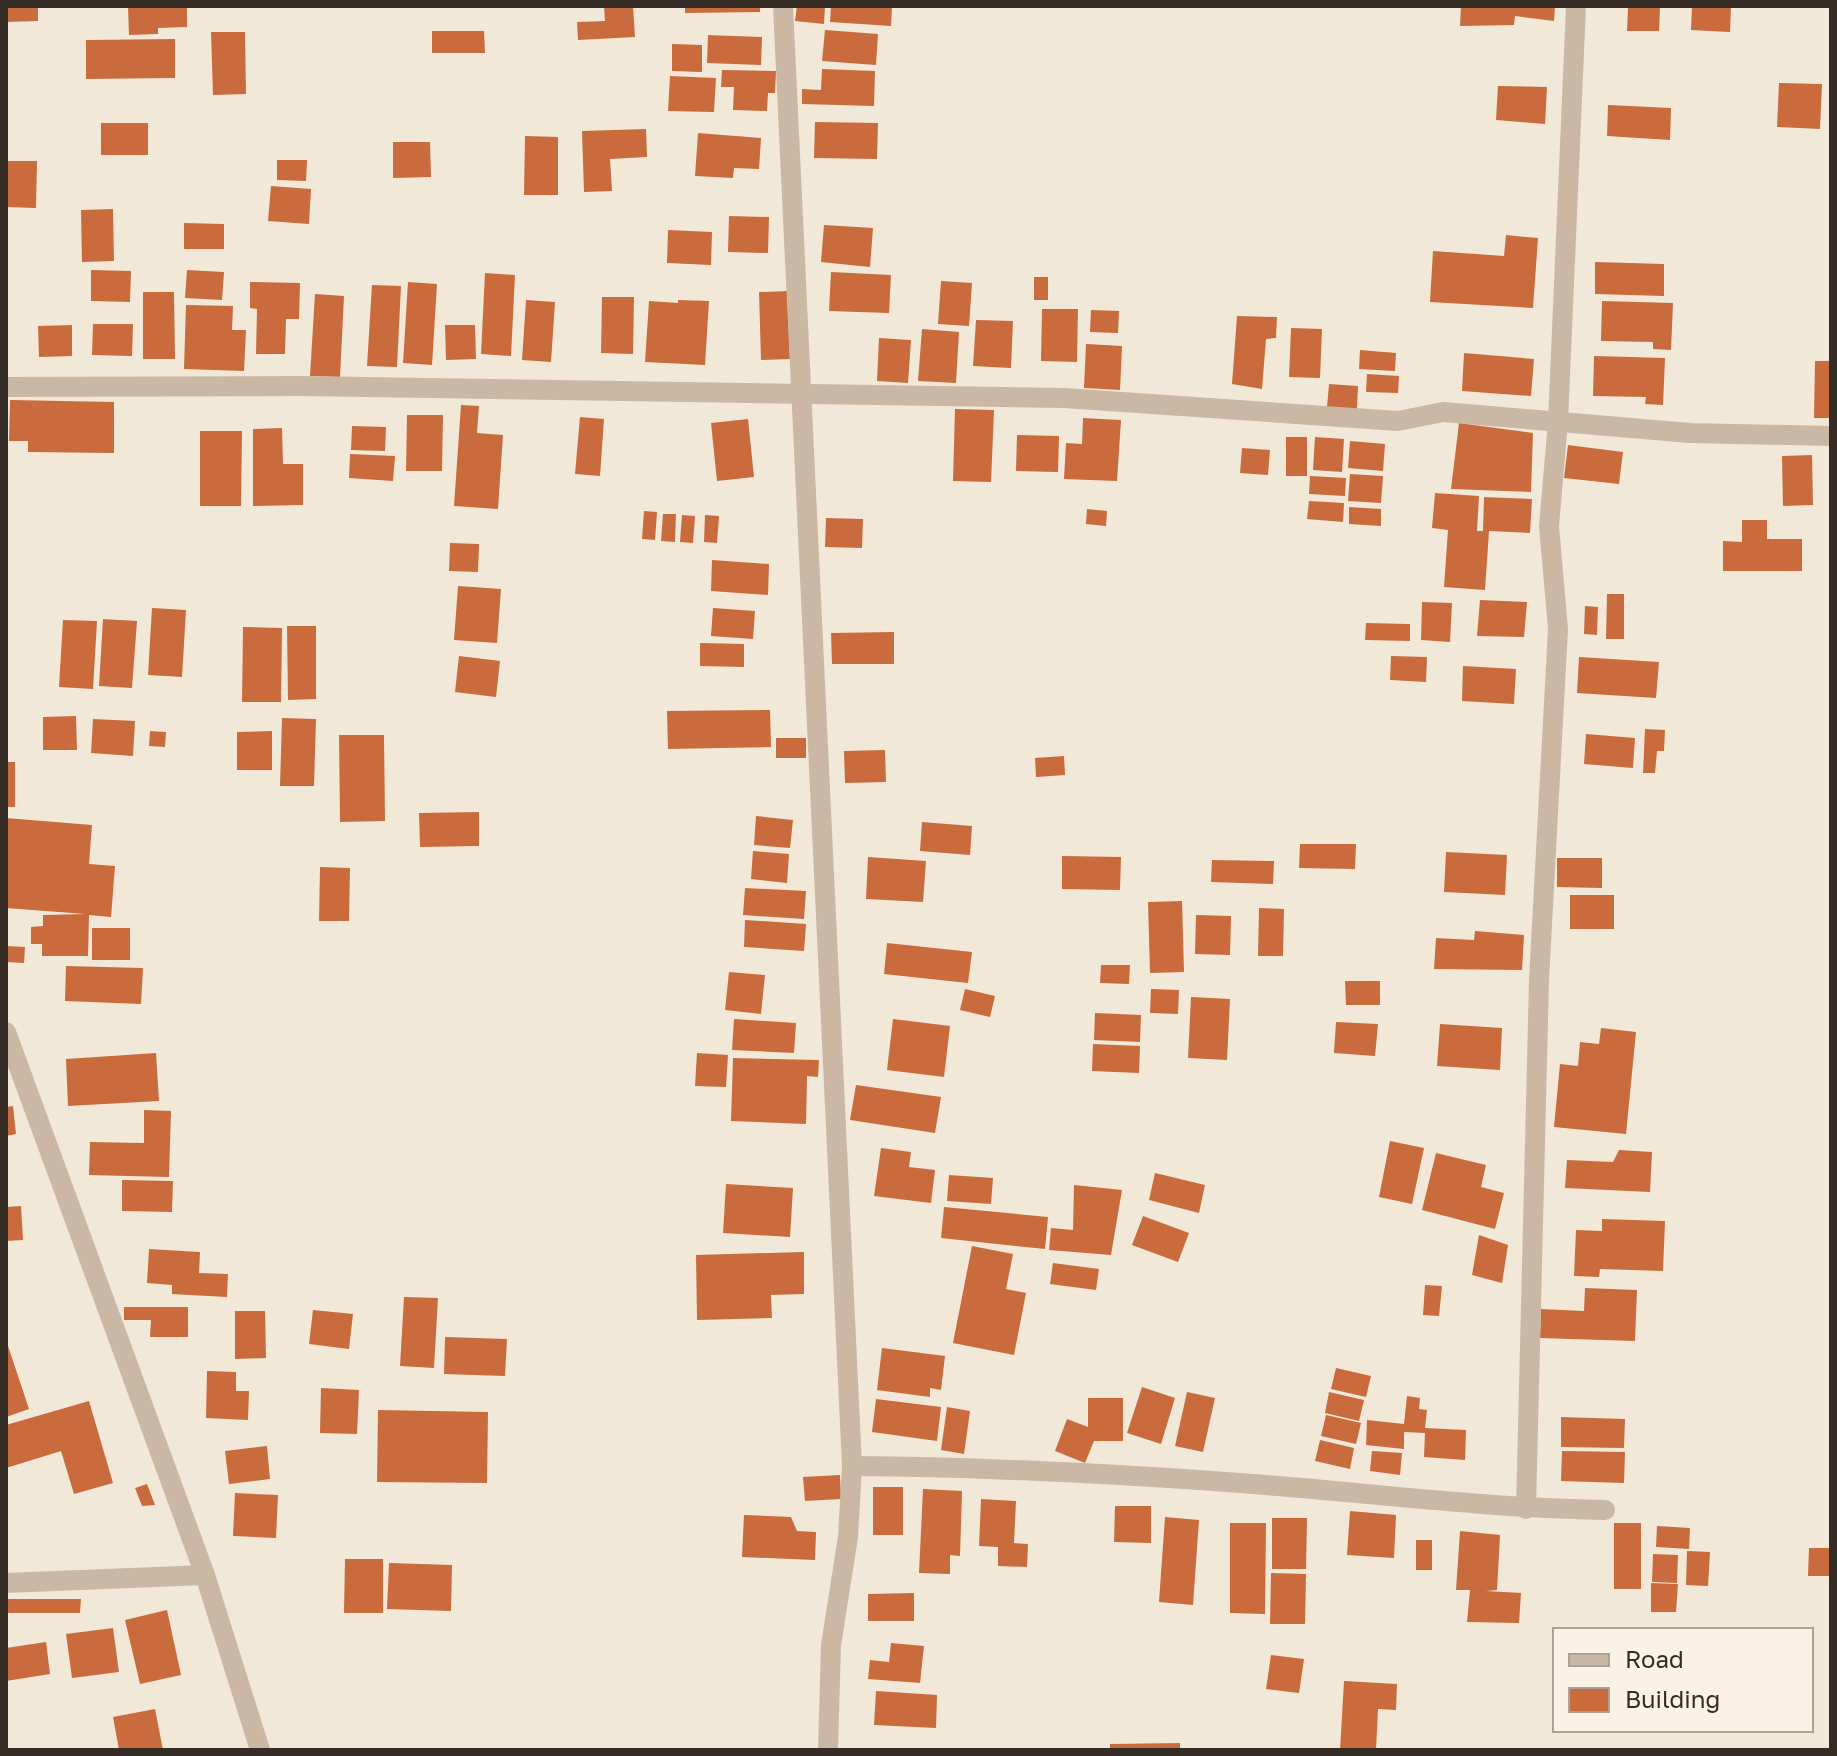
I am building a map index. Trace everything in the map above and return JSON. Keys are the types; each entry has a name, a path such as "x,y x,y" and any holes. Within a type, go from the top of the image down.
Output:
{"street":[{"path":"783,6 852,1466 848,1537 831,1645 828,1750"},
{"path":"1526,1509 1539,980 1558,629 1549,526 1558,422 1576,6"},
{"path":"6,387 300,386 1064,398 1398,421 1443,412 1690,433 1831,436"},
{"path":"6,1032 205,1575 260,1750"},
{"path":"852,1466 979,1467 1238,1483 1526,1509 1605,1510"},
{"path":"6,1583 205,1575"}],"building":[{"path":"6,6 38,6 38,21 6,22"},
{"path":"128,6 187,6 187,27 158,28 158,34 129,35"},
{"path":"604,6 633,6 635,37 578,40 577,22 605,21"},
{"path":"685,6 760,6 760,12 685,13"},
{"path":"797,6 825,6 824,24 795,21"},
{"path":"831,6 892,6 891,26 830,22"},
{"path":"1461,6 1555,6 1554,21 1515,16 1514,25 1460,26"},
{"path":"1692,6 1731,6 1730,32 1691,30"},
{"path":"1628,8 1660,8 1659,31 1627,31"},
{"path":"825,30 878,34 876,65 822,61"},
{"path":"432,31 484,31 485,53 432,53"},
{"path":"211,32 245,32 246,94 213,95"},
{"path":"708,35 762,37 761,65 707,63"},
{"path":"175,39 175,78 86,79 86,40"},
{"path":"672,44 702,45 702,72 672,71"},
{"path":"822,69 875,71 874,106 802,104 802,89 821,90"},
{"path":"722,70 776,71 775,93 768,93 767,111 733,110 734,87 721,87"},
{"path":"670,76 716,78 714,112 668,111"},
{"path":"1779,83 1822,84 1820,129 1777,127"},
{"path":"1498,86 1547,87 1545,124 1496,120"},
{"path":"1608,105 1671,108 1670,140 1607,136"},
{"path":"815,122 878,123 877,159 814,158"},
{"path":"101,123 148,123 148,155 101,155"},
{"path":"646,129 647,157 610,159 612,191 584,192 582,131"},
{"path":"698,133 761,138 759,169 734,168 733,178 695,176"},
{"path":"525,136 558,137 558,195 524,195"},
{"path":"393,142 430,142 431,177 393,178"},
{"path":"277,160 307,160 306,181 277,180"},
{"path":"6,161 37,161 36,208 6,207"},
{"path":"271,186 311,189 309,224 268,221"},
{"path":"113,209 114,261 82,262 81,210"},
{"path":"729,216 769,217 768,253 728,252"},
{"path":"184,223 224,224 224,249 184,249"},
{"path":"824,225 873,228 870,267 821,262"},
{"path":"668,230 712,232 711,265 667,263"},
{"path":"1506,235 1538,238 1533,308 1430,302 1433,251 1504,256"},
{"path":"1595,262 1664,264 1664,296 1595,294"},
{"path":"91,270 131,271 130,302 91,301"},
{"path":"187,270 224,272 222,300 185,298"},
{"path":"831,272 891,275 889,313 829,311"},
{"path":"485,273 515,275 511,356 481,354"},
{"path":"1034,277 1048,277 1048,300 1034,300"},
{"path":"941,281 972,283 969,326 938,324"},
{"path":"250,282 300,283 299,319 286,319 285,354 256,354 257,309 250,308"},
{"path":"408,282 437,284 432,365 403,363"},
{"path":"372,285 401,286 397,367 367,366"},
{"path":"787,291 790,359 761,360 759,292"},
{"path":"143,292 174,292 175,359 143,359"},
{"path":"315,294 344,296 340,377 310,376"},
{"path":"602,297 634,297 633,354 601,353"},
{"path":"526,300 555,302 551,362 522,360"},
{"path":"678,300 709,301 705,365 645,362 649,301 678,303"},
{"path":"1602,301 1673,303 1671,350 1653,349 1653,342 1601,341"},
{"path":"186,305 233,306 232,330 246,330 244,371 184,369"},
{"path":"1042,309 1078,309 1077,362 1041,361"},
{"path":"1091,310 1119,311 1118,333 1090,332"},
{"path":"1237,316 1277,317 1276,338 1266,339 1262,389 1232,384"},
{"path":"976,320 1013,321 1011,368 973,366"},
{"path":"93,324 133,324 132,356 92,355"},
{"path":"72,325 72,356 39,357 38,326"},
{"path":"445,325 475,325 476,359 446,360"},
{"path":"1291,328 1322,329 1320,378 1289,377"},
{"path":"922,329 959,332 956,383 918,381"},
{"path":"879,338 911,340 908,383 877,381"},
{"path":"1086,344 1122,346 1120,390 1084,388"},
{"path":"1360,350 1396,353 1395,371 1359,369"},
{"path":"1464,353 1534,359 1531,396 1462,391"},
{"path":"1594,356 1665,358 1663,405 1645,404 1646,397 1593,396"},
{"path":"1815,361 1831,361 1831,418 1814,418"},
{"path":"1367,374 1399,376 1398,393 1366,392"},
{"path":"1329,384 1358,386 1357,409 1327,407"},
{"path":"10,400 114,402 114,453 28,452 28,441 9,441"},
{"path":"461,405 479,406 477,433 503,435 498,509 454,506"},
{"path":"955,409 994,410 991,482 953,481"},
{"path":"407,415 443,415 442,471 406,471"},
{"path":"580,417 604,419 600,476 575,474"},
{"path":"1083,418 1121,420 1117,481 1064,479 1066,443 1082,444"},
{"path":"748,419 754,477 717,481 711,423"},
{"path":"1459,423 1533,433 1531,492 1451,489"},
{"path":"352,426 386,427 385,451 351,450"},
{"path":"282,428 283,464 303,464 303,505 253,506 253,429"},
{"path":"200,431 242,431 241,506 200,506"},
{"path":"1017,435 1059,436 1058,472 1016,471"},
{"path":"1286,437 1307,437 1307,476 1286,476"},
{"path":"1315,437 1344,439 1342,472 1313,470"},
{"path":"1350,441 1385,444 1383,471 1348,468"},
{"path":"1568,445 1623,452 1619,484 1564,478"},
{"path":"1242,448 1270,450 1268,475 1240,473"},
{"path":"350,454 395,456 393,481 349,478"},
{"path":"1812,455 1813,505 1783,506 1782,456"},
{"path":"1350,474 1383,476 1381,503 1348,501"},
{"path":"1310,476 1346,478 1345,496 1309,494"},
{"path":"1435,493 1479,496 1477,531 1483,531 1484,497 1532,499 1530,533 1489,531 1485,590 1444,587 1448,530 1432,528"},
{"path":"1309,501 1344,503 1343,522 1307,519"},
{"path":"1349,507 1381,509 1381,526 1349,524"},
{"path":"1087,509 1107,511 1106,526 1086,524"},
{"path":"644,511 657,512 655,540 642,539"},
{"path":"663,514 676,514 675,542 661,541"},
{"path":"682,515 695,516 693,543 680,542"},
{"path":"705,515 719,516 717,543 704,542"},
{"path":"826,518 863,519 862,548 825,547"},
{"path":"1742,520 1767,520 1767,539 1802,539 1802,571 1723,571 1723,541 1742,542"},
{"path":"450,543 479,544 478,572 449,571"},
{"path":"712,560 769,564 768,595 711,591"},
{"path":"458,586 501,589 497,643 454,640"},
{"path":"1607,594 1624,594 1624,639 1606,639"},
{"path":"1480,600 1527,602 1524,637 1477,636"},
{"path":"1422,602 1452,603 1450,642 1421,640"},
{"path":"1585,606 1598,607 1597,635 1584,634"},
{"path":"152,608 186,610 182,677 148,675"},
{"path":"713,608 755,611 753,639 711,636"},
{"path":"103,619 137,621 132,688 99,686"},
{"path":"63,620 97,621 93,689 59,687"},
{"path":"1366,623 1410,624 1410,641 1365,640"},
{"path":"287,626 316,626 316,699 288,700"},
{"path":"243,627 282,628 281,702 242,702"},
{"path":"894,632 894,664 832,664 831,633"},
{"path":"700,643 744,644 744,667 700,666"},
{"path":"459,656 500,661 496,697 455,692"},
{"path":"1391,656 1427,657 1426,682 1390,680"},
{"path":"1579,657 1659,662 1656,698 1577,693"},
{"path":"1463,666 1516,669 1514,704 1462,701"},
{"path":"770,710 771,747 668,749 667,711"},
{"path":"76,716 77,750 43,750 43,717"},
{"path":"282,718 316,719 314,786 280,786"},
{"path":"93,719 135,721 133,756 91,753"},
{"path":"1645,729 1665,730 1664,751 1657,751 1655,773 1643,773"},
{"path":"150,731 166,732 165,747 149,746"},
{"path":"272,731 272,770 237,770 237,732"},
{"path":"1586,734 1635,738 1633,768 1584,764"},
{"path":"339,735 384,735 385,821 340,822"},
{"path":"776,738 806,738 806,758 776,758"},
{"path":"885,750 886,782 845,783 844,751"},
{"path":"1064,756 1065,775 1036,777 1035,758"},
{"path":"6,762 15,762 15,807 6,807"},
{"path":"479,812 479,846 420,847 419,813"},
{"path":"756,816 793,820 790,848 754,845"},
{"path":"6,818 92,825 89,864 115,866 111,917 89,915 88,956 42,956 42,944 31,944 31,927 43,926 43,915 85,914 6,908"},
{"path":"922,822 972,826 970,855 920,851"},
{"path":"1300,844 1356,844 1355,869 1299,868"},
{"path":"753,851 789,854 787,883 751,879"},
{"path":"1446,852 1507,855 1505,895 1444,892"},
{"path":"1062,856 1121,857 1120,890 1062,889"},
{"path":"868,857 926,861 923,902 866,899"},
{"path":"1557,858 1602,858 1602,888 1557,887"},
{"path":"1212,860 1274,861 1273,884 1211,882"},
{"path":"320,867 350,868 349,921 319,921"},
{"path":"745,888 806,891 804,919 743,915"},
{"path":"1570,895 1614,895 1614,929 1570,929"},
{"path":"1182,901 1184,972 1150,973 1148,902"},
{"path":"1259,908 1284,909 1283,956 1258,956"},
{"path":"1196,915 1231,916 1230,955 1195,954"},
{"path":"745,920 806,924 804,951 744,947"},
{"path":"92,928 130,928 130,960 92,960"},
{"path":"1475,931 1524,935 1522,970 1434,969 1436,938 1474,940"},
{"path":"887,943 972,952 968,983 884,974"},
{"path":"6,946 25,947 24,963 6,962"},
{"path":"1101,965 1130,965 1129,984 1100,983"},
{"path":"66,966 143,968 141,1004 65,1001"},
{"path":"729,972 765,975 761,1014 725,1010"},
{"path":"1345,981 1380,981 1380,1005 1346,1005"},
{"path":"965,989 995,996 990,1017 960,1010"},
{"path":"1151,989 1179,990 1178,1014 1150,1013"},
{"path":"1191,997 1230,999 1227,1060 1188,1058"},
{"path":"1095,1013 1141,1015 1140,1042 1094,1040"},
{"path":"734,1019 796,1023 794,1053 732,1050"},
{"path":"893,1019 950,1026 944,1077 887,1070"},
{"path":"1336,1022 1378,1024 1375,1056 1334,1053"},
{"path":"1440,1024 1502,1028 1500,1070 1437,1066"},
{"path":"1601,1028 1636,1032 1626,1134 1554,1127 1560,1064 1578,1066 1580,1042 1599,1044"},
{"path":"1093,1044 1140,1046 1139,1073 1092,1071"},
{"path":"156,1053 159,1101 68,1106 66,1059"},
{"path":"697,1053 728,1055 726,1087 695,1086"},
{"path":"733,1058 819,1060 818,1077 807,1076 806,1124 731,1121"},
{"path":"856,1085 941,1097 935,1133 850,1120"},
{"path":"13,1106 16,1134 6,1136 6,1107"},
{"path":"144,1110 171,1111 169,1177 89,1175 90,1142 144,1143"},
{"path":"1390,1141 1424,1148 1412,1204 1379,1197"},
{"path":"881,1148 911,1152 909,1167 935,1170 931,1203 874,1196"},
{"path":"1619,1150 1652,1152 1650,1192 1565,1188 1567,1160 1613,1162"},
{"path":"1436,1153 1486,1165 1481,1187 1504,1193 1495,1229 1422,1210"},
{"path":"1155,1173 1205,1185 1199,1213 1149,1200"},
{"path":"949,1175 993,1178 991,1204 947,1201"},
{"path":"122,1180 173,1181 172,1212 122,1211"},
{"path":"726,1184 793,1188 790,1237 723,1233"},
{"path":"1074,1185 1122,1190 1111,1255 1049,1250 1051,1228 1073,1230"},
{"path":"21,1206 23,1240 6,1241 6,1207"},
{"path":"944,1207 1048,1217 1045,1249 941,1238"},
{"path":"1143,1216 1189,1233 1178,1262 1132,1245"},
{"path":"1602,1219 1665,1221 1663,1271 1600,1269 1599,1277 1574,1276 1576,1230 1602,1231"},
{"path":"1479,1235 1508,1245 1502,1283 1472,1275"},
{"path":"972,1246 1013,1254 1006,1289 1026,1293 1014,1355 953,1343"},
{"path":"149,1249 200,1252 199,1273 228,1274 227,1297 172,1294 172,1285 147,1283"},
{"path":"804,1252 804,1294 771,1295 772,1318 697,1320 696,1255"},
{"path":"1053,1263 1099,1269 1096,1290 1050,1284"},
{"path":"1425,1285 1442,1286 1439,1316 1423,1315"},
{"path":"1585,1288 1637,1290 1635,1341 1540,1338 1541,1309 1584,1311"},
{"path":"404,1297 438,1298 434,1368 400,1366"},
{"path":"124,1307 188,1307 188,1337 150,1337 151,1320 124,1320"},
{"path":"313,1310 353,1314 349,1349 309,1344"},
{"path":"235,1311 265,1311 266,1358 235,1359"},
{"path":"445,1337 507,1339 505,1376 444,1374"},
{"path":"6,1340 29,1409 6,1417"},
{"path":"882,1348 945,1356 941,1390 930,1388 930,1397 877,1390"},
{"path":"1336,1368 1371,1376 1366,1397 1331,1389"},
{"path":"207,1371 236,1372 236,1391 249,1391 248,1420 206,1418"},
{"path":"1142,1387 1175,1398 1161,1444 1127,1433"},
{"path":"321,1388 359,1390 357,1434 320,1433"},
{"path":"1187,1392 1215,1398 1203,1452 1175,1446"},
{"path":"1329,1392 1364,1400 1359,1421 1325,1413"},
{"path":"1407,1396 1420,1398 1419,1409 1427,1410 1425,1428 1466,1430 1465,1460 1424,1457 1425,1433 1404,1432 1404,1449 1366,1445 1367,1420 1404,1424"},
{"path":"1088,1398 1123,1398 1123,1441 1094,1441 1085,1463 1055,1451 1067,1419 1088,1427"},
{"path":"876,1399 941,1407 937,1441 872,1432"},
{"path":"89,1401 113,1483 74,1494 61,1451 6,1468 6,1425"},
{"path":"947,1407 970,1411 964,1454 941,1450"},
{"path":"378,1410 488,1412 487,1483 377,1482"},
{"path":"1326,1415 1361,1423 1356,1444 1321,1436"},
{"path":"1561,1417 1625,1419 1624,1448 1561,1447"},
{"path":"1320,1440 1354,1448 1350,1469 1315,1461"},
{"path":"267,1446 270,1479 229,1484 225,1451"},
{"path":"1372,1451 1402,1453 1400,1475 1370,1471"},
{"path":"1562,1451 1625,1452 1624,1483 1561,1481"},
{"path":"840,1475 841,1499 805,1501 803,1477"},
{"path":"147,1484 155,1505 142,1506 135,1488"},
{"path":"873,1487 903,1487 903,1535 873,1535"},
{"path":"923,1489 962,1491 960,1556 950,1555 950,1574 919,1573"},
{"path":"235,1493 278,1495 276,1538 233,1536"},
{"path":"981,1499 1016,1501 1014,1543 1028,1544 1027,1567 998,1566 998,1547 979,1546"},
{"path":"1115,1506 1151,1506 1151,1543 1114,1542"},
{"path":"1350,1511 1396,1515 1394,1558 1347,1555"},
{"path":"744,1515 791,1517 797,1531 816,1532 815,1560 742,1557"},
{"path":"1165,1517 1199,1520 1193,1605 1159,1602"},
{"path":"1272,1518 1307,1518 1306,1569 1272,1569"},
{"path":"1230,1523 1266,1523 1265,1614 1230,1613"},
{"path":"1614,1523 1641,1523 1641,1589 1614,1589"},
{"path":"1657,1526 1690,1528 1689,1549 1656,1547"},
{"path":"1460,1531 1500,1535 1497,1590 1486,1591 1521,1593 1519,1623 1467,1622 1470,1590 1456,1590"},
{"path":"1416,1540 1432,1540 1432,1570 1416,1570"},
{"path":"1809,1548 1831,1548 1831,1576 1808,1576"},
{"path":"1687,1551 1710,1552 1708,1586 1686,1585"},
{"path":"1653,1554 1678,1555 1677,1583 1652,1582"},
{"path":"345,1559 383,1559 383,1613 344,1613"},
{"path":"389,1563 452,1565 451,1611 387,1609"},
{"path":"1271,1573 1306,1574 1305,1624 1270,1624"},
{"path":"1651,1583 1678,1584 1676,1612 1651,1612"},
{"path":"914,1593 914,1621 868,1621 868,1594"},
{"path":"6,1599 81,1599 80,1613 6,1613"},
{"path":"167,1610 181,1675 140,1684 125,1620"},
{"path":"113,1628 119,1672 72,1678 66,1634"},
{"path":"46,1642 50,1674 6,1681 6,1648"},
{"path":"891,1643 924,1646 920,1683 868,1679 870,1660 889,1662"},
{"path":"1271,1655 1304,1659 1299,1693 1266,1689"},
{"path":"1344,1681 1397,1684 1396,1710 1378,1709 1376,1750 1340,1750"},
{"path":"876,1691 937,1695 936,1728 874,1725"},
{"path":"155,1709 163,1750 119,1750 113,1717"},
{"path":"1180,1743 1180,1750 1110,1750 1110,1744"}]}
